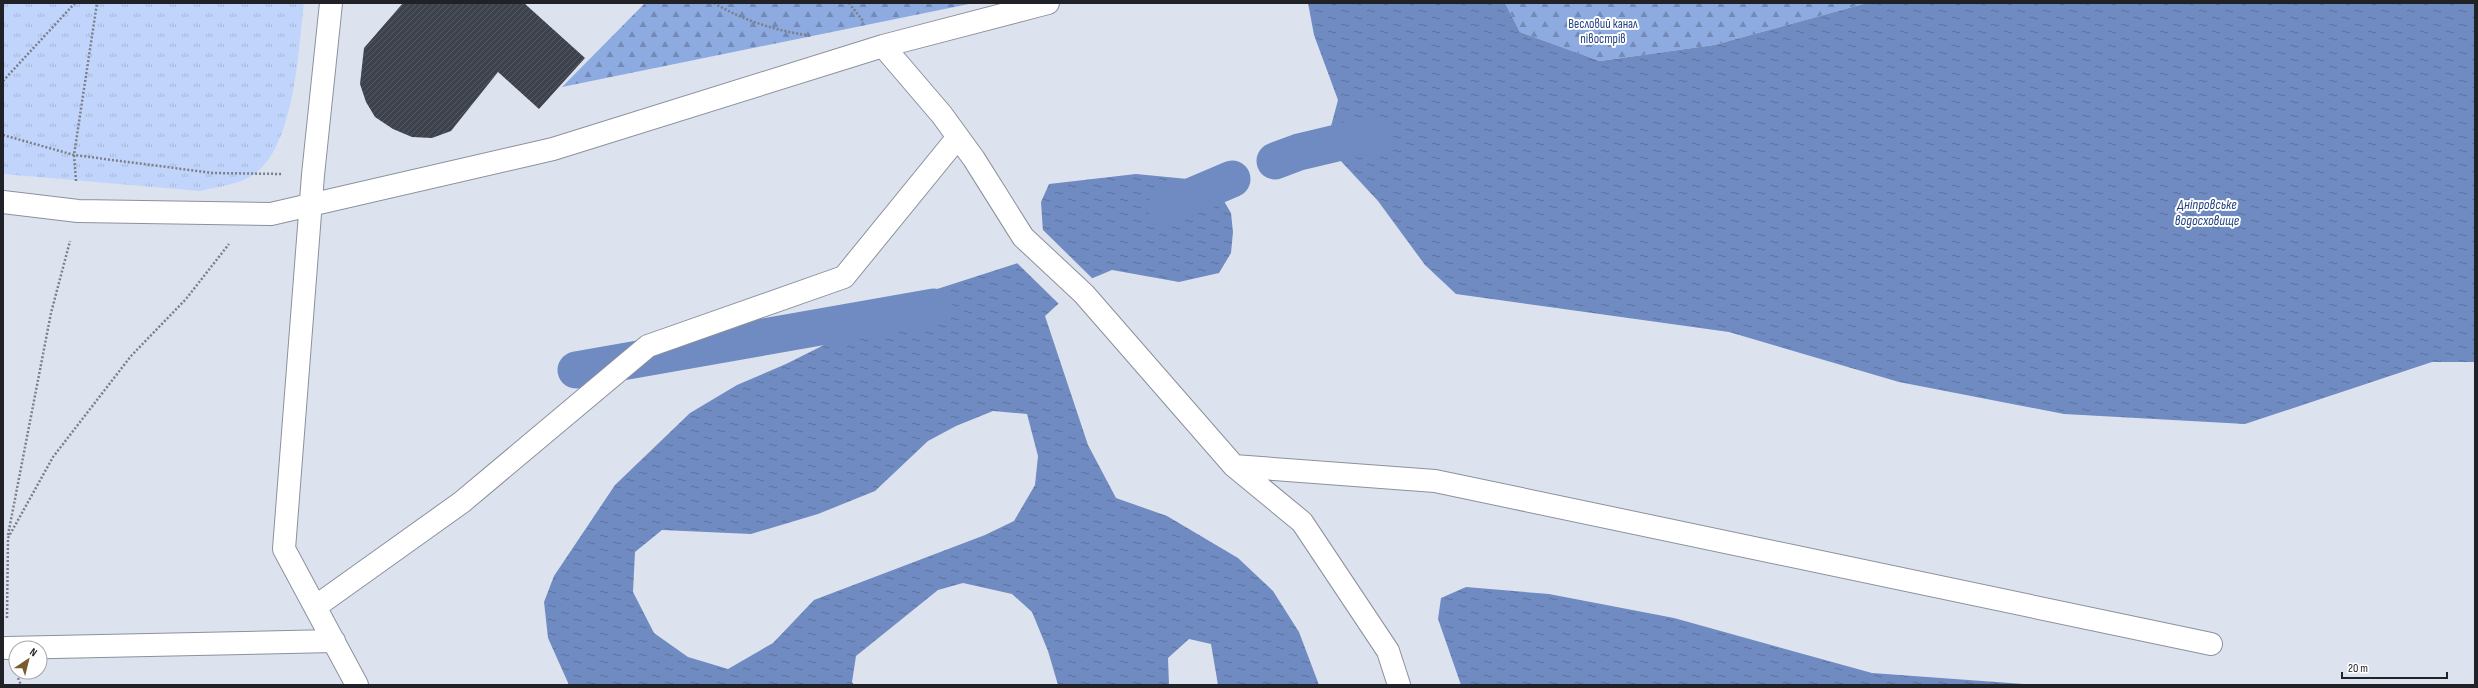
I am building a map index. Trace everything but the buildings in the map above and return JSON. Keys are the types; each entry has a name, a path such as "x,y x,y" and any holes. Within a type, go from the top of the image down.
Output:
{"street":[{"path":"331,3 313,175 284,549 357,685"},
{"path":"3,202 78,211 271,214 553,149 883,46 1048,3"},
{"path":"883,46 958,137 1024,237 1084,294 1234,466 1302,522 1388,651 1398,685"},
{"path":"315,608 462,502 648,346 844,277 958,137"},
{"path":"1234,466 1435,481 2212,644"},
{"path":"6,648 334,641"}],"path":[{"path":"3,81 75,3"},
{"path":"6,648 8,538 51,313 78,211 74,155 97,3"},
{"path":"714,3 729,12 769,28 813,36"},
{"path":"3,135 74,155 213,173 313,175"},
{"path":"8,538 53,457 131,356 186,299 253,213"}],"green space":[{"path":"3,3 304,3 296,70 287,118 279,140 269,159 256,173 244,180 229,185 200,191 3,174"},
{"path":"645,3 974,3 562,87"},
{"name":"Весловий канал півострів","path":"1505,3 1867,3 1714,45 1600,61 1520,32"}],"water":[{"name":"Дніпровське водосховище","path":"1308,3 1505,3 1520,32 1600,61 1714,45 1867,3 2475,3 2475,362 2432,362 2245,424 2064,414 1899,382 1729,332 1456,294 1425,265 1378,201 1326,145 1338,100 1314,35"},
{"path":"1136,174 1198,180 1218,191 1231,213 1233,232 1231,253 1219,273 1179,282 1112,270 1081,283 1045,316 1088,445 1116,498 1167,516 1238,558 1273,591 1299,632 1319,685 1218,685 1211,644 1189,639 1168,658 1169,685 1058,685 1048,651 1032,612 1012,594 963,583 938,590 856,656 852,682 854,685 569,685 548,638 544,602 554,576 615,485 690,413 737,385 786,364 934,290 1021,262 1043,232 1041,202 1049,184","holes":["993,411 1027,414 1038,456 1035,485 1014,521 985,535 814,600 773,643 728,669 688,657 654,633 633,592 635,552 662,530 751,534 818,514 875,491 928,441 956,426"]},
{"path":"1466,587 1549,594 1674,618 1872,673 2036,685 1461,685 1438,619 1441,598"}],"pier":[{"path":"1041,228 1094,280 1082,285 1060,305 1015,261 1020,260 1041,231"}],"waterway":[{"path":"1275,161 1299,152 1375,134"},
{"path":"1166,207 1232,179"},
{"path":"576,370 934,307"}]}
